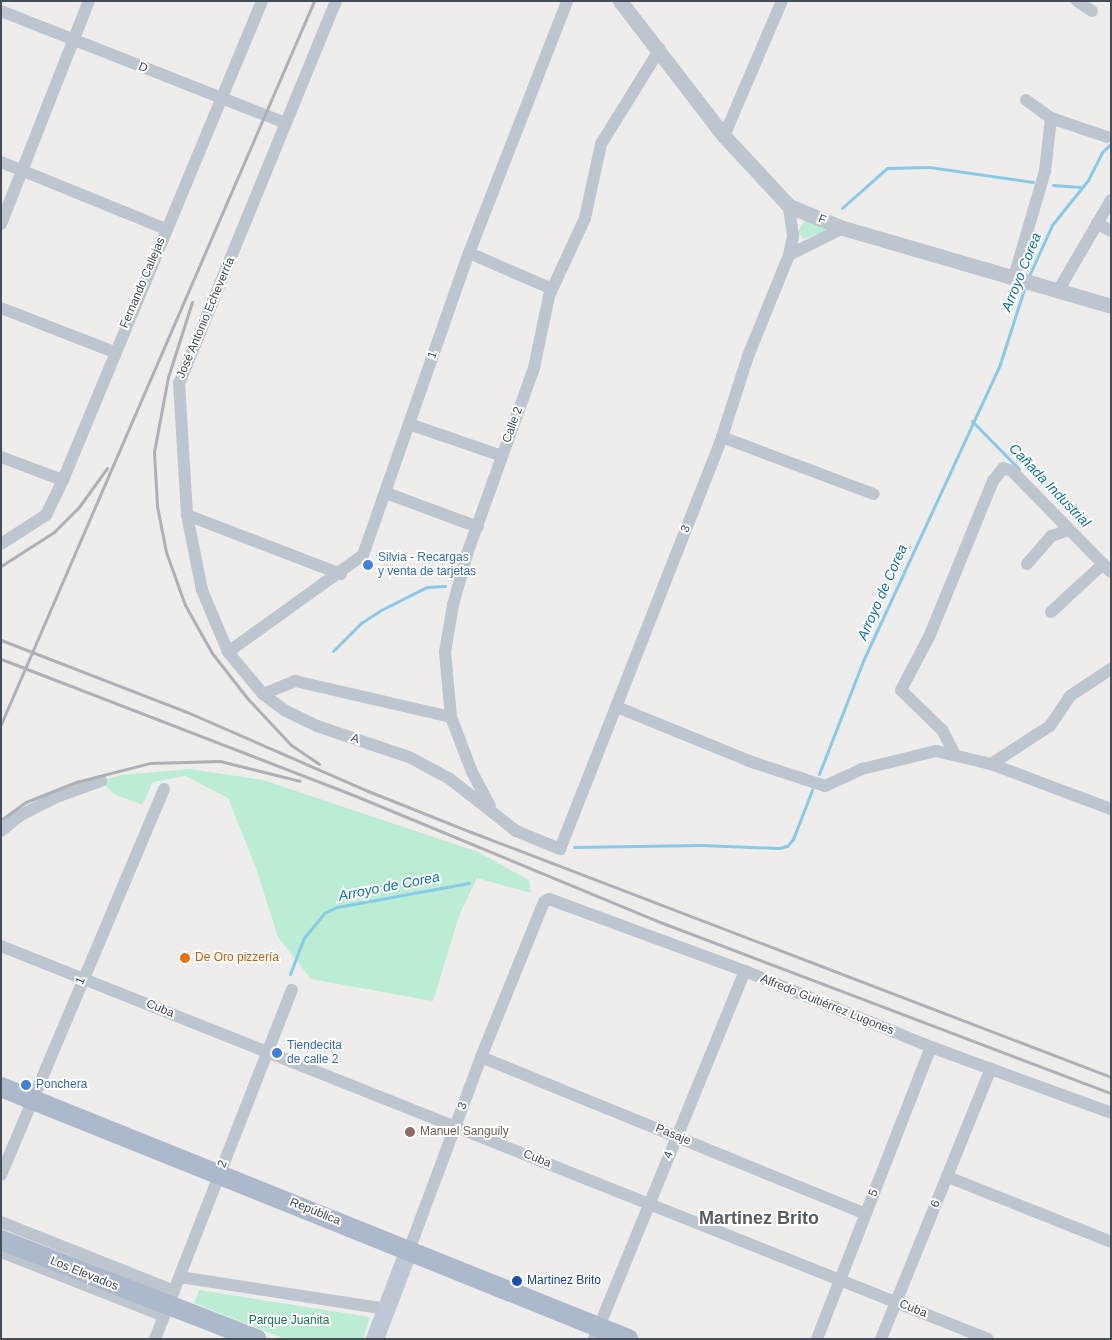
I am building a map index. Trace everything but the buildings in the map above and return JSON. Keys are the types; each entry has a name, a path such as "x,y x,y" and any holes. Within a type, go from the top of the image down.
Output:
{"main road":[{"name":"República","path":"1,1087 409,1250 596,1333 628,1339"},
{"name":"Los Elevados","path":"1,1240 256,1339"},
{"name":"3","path":"375,1339 409,1250"}],"street":[{"path":"1,224 89,1"},
{"name":"Fernando Callejas","path":"1,544 46,515 63,480 114,352 222,100 262,1"},
{"name":"José Antonio Echeverría","path":"228,652 202,590 187,515 179,383 336,1"},
{"name":"1","path":"228,652 341,574 363,555 469,253 567,1"},
{"name":"F","path":"620,1 660,49 724,136 789,206 842,228 1014,280 1111,306"},
{"path":"724,136 782,1"},
{"path":"1077,1 1092,11"},
{"name":"D","path":"1,10 222,100 285,123"},
{"name":"Calle 2","path":"493,812 472,772 451,717 445,652 463,568 534,368 552,289 585,218 601,144 660,49"},
{"path":"1026,100 1051,118 1107,137"},
{"path":"1014,280 1044,171 1051,118"},
{"path":"1,162 166,229"},
{"path":"1058,291 1111,200"},
{"name":"3","path":"560,849 722,437 748,356 789,255 793,236 789,206"},
{"path":"1097,223 1111,231"},
{"path":"789,255 814,240 842,228"},
{"path":"469,253 552,289"},
{"path":"1,308 114,352"},
{"path":"409,424 502,456"},
{"path":"722,437 874,494"},
{"path":"1,456 63,480"},
{"path":"956,755 942,730 901,690 929,637 993,481 1003,468 1012,471 1107,568 1051,612"},
{"path":"386,493 478,527"},
{"path":"187,515 341,574"},
{"path":"1027,564 1050,536 1069,530"},
{"name":"A","path":"228,652 263,694 284,710 317,726 410,758 450,779 516,831 560,849"},
{"path":"991,764 1050,726 1070,696 1111,669"},
{"path":"263,694 295,681 451,717"},
{"path":"617,707 749,761 825,786 862,769 936,751 991,764 1111,809"},
{"path":"1,831 21,815 56,797 101,781"},
{"name":"1","path":"1,1175 82,978 164,789"},
{"name":"Alfredo Guitiérrez Lugones","path":"544,902 549,900 565,904 744,971 931,1047 1111,1113"},
{"name":"3","path":"409,1250 481,1057 544,902"},
{"name":"Cuba","path":"1,946 988,1339"},
{"name":"4","path":"596,1333 744,971"},
{"name":"2","path":"155,1339 164,1303 180,1277 219,1174 270,1053 292,990"},
{"name":"5","path":"817,1339 931,1047"},
{"name":"Pasaje","path":"481,1057 865,1214"},
{"name":"6","path":"881,1339 948,1177 990,1068"},
{"path":"948,1177 1111,1242"},
{"path":"1,1222 164,1303"},
{"path":"1,1252 164,1303"},
{"path":"180,1277 387,1309"}],"green space":[{"path":"805,220 827,230 804,239 798,232"},
{"path":"190,769 263,780 478,852 529,880 531,893 477,878 460,913 433,1001 311,979 278,937 256,868 228,798 185,776 153,782 142,805 114,794 101,781 120,775"},
{"name":"Parque Juanita","path":"199,1290 370,1317 363,1339 285,1339 194,1303"}],"waterway":[{"name":"Arroyo Corea","path":"1028,278 1052,225 1088,180 1102,152 1111,144"},
{"path":"842,208 887,168 929,167 1033,182"},
{"path":"1053,185 1080,187"},
{"name":"Arroyo de Corea","path":"819,774 863,661 1000,364 1025,286"},
{"name":"Cañada Industrial","path":"972,421 1019,469"},
{"path":"333,651 361,623 381,610 427,587 445,586"},
{"name":"Arroyo de Corea","path":"574,847 701,845 779,848 787,846 793,839 812,790"},
{"name":"Arroyo de Corea","path":"290,974 304,938 324,913 337,907 469,883"}],"railway":[{"path":"1,724 314,1"},
{"path":"192,302 168,377 154,452 157,506 166,552 185,605 212,653 248,699 291,745 319,764"},
{"path":"1,566 54,532 79,507 107,468"},
{"path":"1,640 187,712 368,791 471,832 1111,1077"},
{"path":"1,659 351,794 660,922 1111,1093"},
{"path":"1,820 26,802 76,782 150,763 220,761 300,781"}],"place":[{"name":"Silvia - Recargas y venta de tarjetas","path":"368,565"},
{"name":"De Oro pizzería","path":"185,958"},
{"name":"Tiendecita de calle 2","path":"277,1053"},
{"name":"Ponchera","path":"26,1085"},
{"name":"Manuel Sanguily","path":"410,1132"},
{"name":"Martinez Brito","path":"517,1281"}],"district":[{"name":"Martinez Brito","path":"759,1218"}]}
